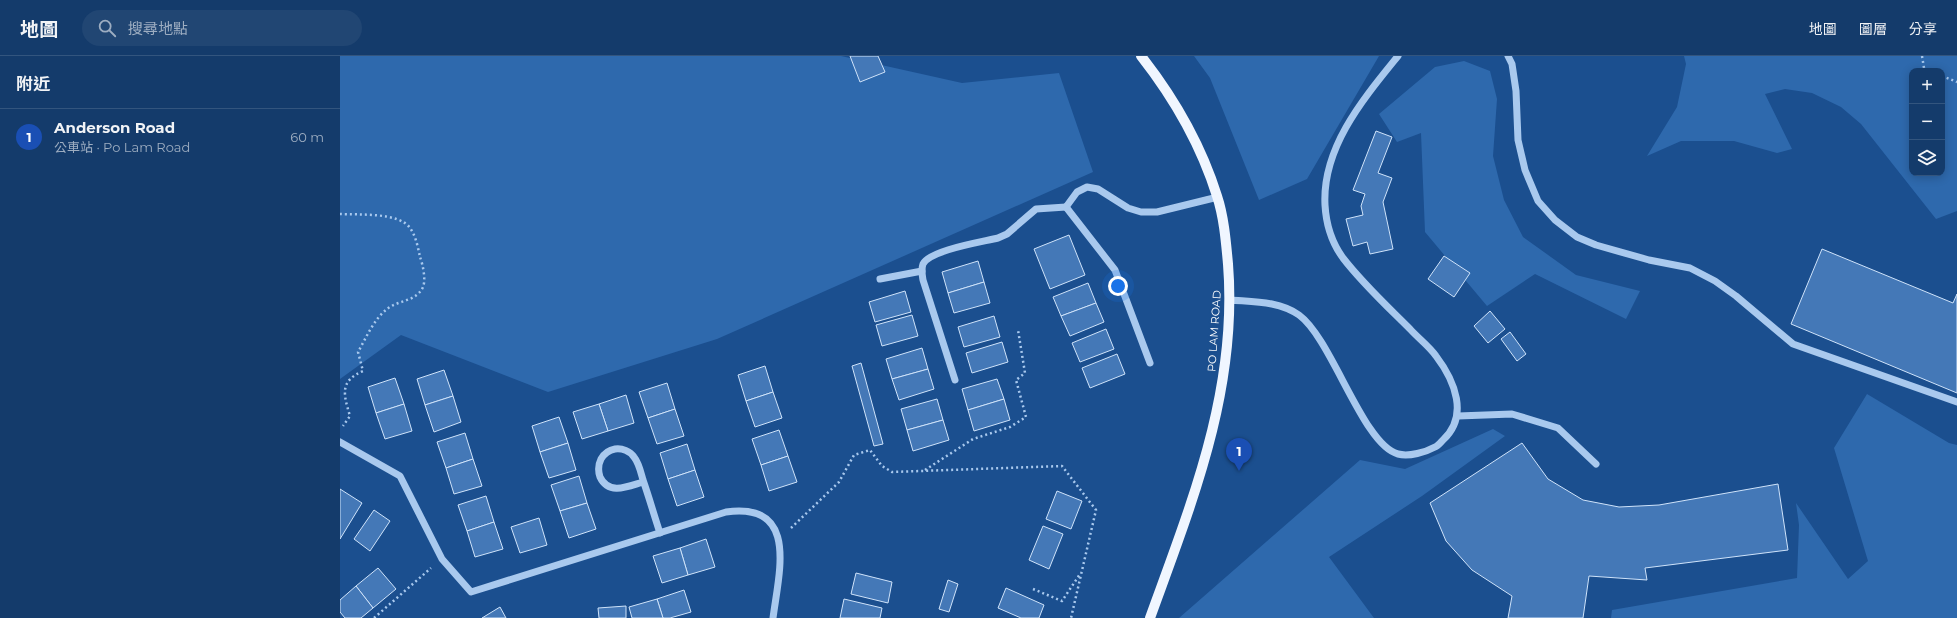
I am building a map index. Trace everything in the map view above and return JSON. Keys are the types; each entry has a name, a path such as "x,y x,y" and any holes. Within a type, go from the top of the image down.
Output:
{"main road":[{"name":"PO LAM ROAD","path":"1141,56 1160,80 1178,109 1201,153 1218,197 1226,249 1230,300 1227,349 1220,399 1210,442 1191,504 1150,618"}],"street":[{"path":"1230,300 1280,305 1301,316 1316,334 1368,426 1383,444 1397,454 1414,454 1435,447 1450,433 1458,416 1456,394 1436,355 1361,280 1341,256 1328,229 1325,204 1328,176 1336,147 1351,118 1398,56"},
{"path":"1508,56 1512,64 1516,91 1518,140 1525,170 1538,201 1555,220 1571,233 1596,245 1649,260 1690,268 1715,281 1736,296 1793,344 1957,402"},
{"path":"955,380 923,280 923,263 929,257 998,238 1007,234 1036,209 1066,207 1077,192 1087,187 1098,189 1128,208 1142,212 1157,212 1218,197"},
{"path":"1066,207 1115,270 1150,363"},
{"path":"880,279 922,271"},
{"path":"1458,416 1512,414 1558,428 1596,464"},
{"path":"340,442 400,476 442,559 471,592 726,512 742,510 758,512 772,523 780,538 782,558 773,618"},
{"path":"644,482 624,488 612,488 602,480 599,474 600,461 609,451 616,449 629,452 637,463 644,482 660,533"}],"path":[{"path":"1922,56 1924,68"},
{"path":"1945,77 1957,82"},
{"path":"340,214 388,216 401,220 410,228 415,238 422,262 423,277 423,287 413,298 393,305 383,312 358,352 363,371 351,375 345,382 344,390 350,416 340,432"},
{"path":"924,470 973,439 1010,427 1026,417 1016,380 1025,372 1018,330"},
{"path":"780,538 840,482 854,455 870,450 882,466 892,472 1062,466 1096,510 1071,618"},
{"path":"374,618 442,559"},
{"path":"1033,589 1062,601 1082,572"}],"shaded area":[{"path":"340,56 841,56 962,83 1059,73 1093,172 717,339 548,392 401,335 340,379"},
{"path":"1194,56 1379,56 1307,179 1259,200 1210,78"},
{"path":"1684,56 1957,56 1957,211 1936,219 1861,124 1841,107 1812,93 1785,89 1765,94 1792,149 1777,153 1734,141 1681,141 1647,156 1677,107 1686,64"},
{"path":"1464,61 1490,71 1497,99 1493,156 1504,200 1523,237 1576,275 1640,291 1626,319 1535,274 1487,306 1425,232 1421,133 1397,142 1379,114 1435,67"},
{"path":"1867,394 1949,443 1957,445 1957,618 1611,618 1612,610 1797,578 1799,525 1796,503 1848,579 1868,561 1834,448"},
{"path":"1493,429 1505,436 1422,496 1329,557 1374,618 1179,618 1360,460 1405,469"}],"building":[{"path":"850,56 878,56 885,72 860,82"},
{"path":"1376,131 1392,137 1378,173 1392,178 1383,202 1393,249 1370,254 1367,242 1353,246 1346,219 1363,215 1361,206 1365,194 1353,190"},
{"path":"1069,235 1085,275 1050,289 1034,249"},
{"path":"1822,249 1953,303 1957,294 1957,393 1791,324"},
{"path":"1444,256 1470,273 1454,297 1428,279"},
{"path":"978,261 984,282 948,293 942,272"},
{"path":"984,282 990,303 954,313 948,293"},
{"path":"1088,283 1096,303 1061,316 1053,297"},
{"path":"905,291 911,312 875,322 869,302"},
{"path":"1096,303 1104,322 1070,336 1061,316"},
{"path":"1490,311 1505,329 1488,343 1474,326"},
{"path":"912,315 918,336 882,346 876,325"},
{"path":"994,316 1000,337 964,347 958,327"},
{"path":"1106,329 1114,349 1080,362 1072,343"},
{"path":"1510,332 1526,354 1517,361 1501,339"},
{"path":"1002,342 1008,362 972,373 966,353"},
{"path":"922,348 928,369 892,379 886,359"},
{"path":"1117,354 1125,374 1090,388 1082,368"},
{"path":"861,363 883,444 874,446 852,366"},
{"path":"765,366 773,392 746,401 738,375"},
{"path":"928,369 934,389 899,400 892,379"},
{"path":"444,370 453,396 425,405 417,379"},
{"path":"395,378 404,404 376,413 368,387"},
{"path":"997,379 1004,399 968,410 962,389"},
{"path":"667,383 675,409 648,418 639,392"},
{"path":"773,392 782,418 755,427 746,401"},
{"path":"626,395 634,423 608,431 599,404"},
{"path":"453,396 461,422 434,432 425,405"},
{"path":"937,399 943,420 907,430 901,409"},
{"path":"1004,399 1010,420 974,431 968,410"},
{"path":"404,404 412,431 385,439 376,413"},
{"path":"599,404 608,431 582,439 573,412"},
{"path":"675,409 684,436 657,444 648,418"},
{"path":"559,417 568,443 540,452 532,426"},
{"path":"943,420 949,440 913,451 907,430"},
{"path":"779,430 788,456 761,465 752,439"},
{"path":"465,433 473,459 446,468 437,442"},
{"path":"568,443 576,470 549,478 540,452"},
{"path":"1522,443 1548,479 1583,500 1619,507 1659,505 1778,484 1788,550 1645,568 1647,580 1589,576 1583,618 1508,618 1512,596 1472,570 1446,541 1430,503"},
{"path":"687,444 695,470 668,479 660,453"},
{"path":"788,456 797,482 769,491 761,465"},
{"path":"473,459 482,486 454,494 446,468"},
{"path":"695,470 704,497 677,506 668,479"},
{"path":"579,476 587,503 560,511 551,485"},
{"path":"340,489 362,503 340,539"},
{"path":"1057,491 1082,501 1071,529 1046,519"},
{"path":"486,496 494,522 467,531 458,505"},
{"path":"587,503 596,529 569,538 560,511"},
{"path":"374,510 390,521 370,551 354,539"},
{"path":"539,518 547,545 520,553 511,527"},
{"path":"494,522 503,549 475,557 467,531"},
{"path":"1043,526 1063,534 1049,569 1029,560"},
{"path":"706,539 715,567 688,575 680,548"},
{"path":"680,548 688,575 662,583 653,556"},
{"path":"378,568 396,589 373,608 356,586"},
{"path":"856,573 892,582 888,603 851,594"},
{"path":"948,580 958,584 949,612 939,609"},
{"path":"356,586 373,608 361,618 345,618 340,612 340,600"},
{"path":"1006,588 1044,605 1039,618 1021,618 998,608"},
{"path":"684,590 691,612 670,618 663,618 657,599"},
{"path":"657,599 663,618 632,618 629,607"},
{"path":"844,599 882,608 880,618 840,618"},
{"path":"626,606 626,618 599,618 598,608"},
{"path":"500,607 506,618 482,618"}],"place":[{"name":"Anderson Road","path":"1239,471"}]}
